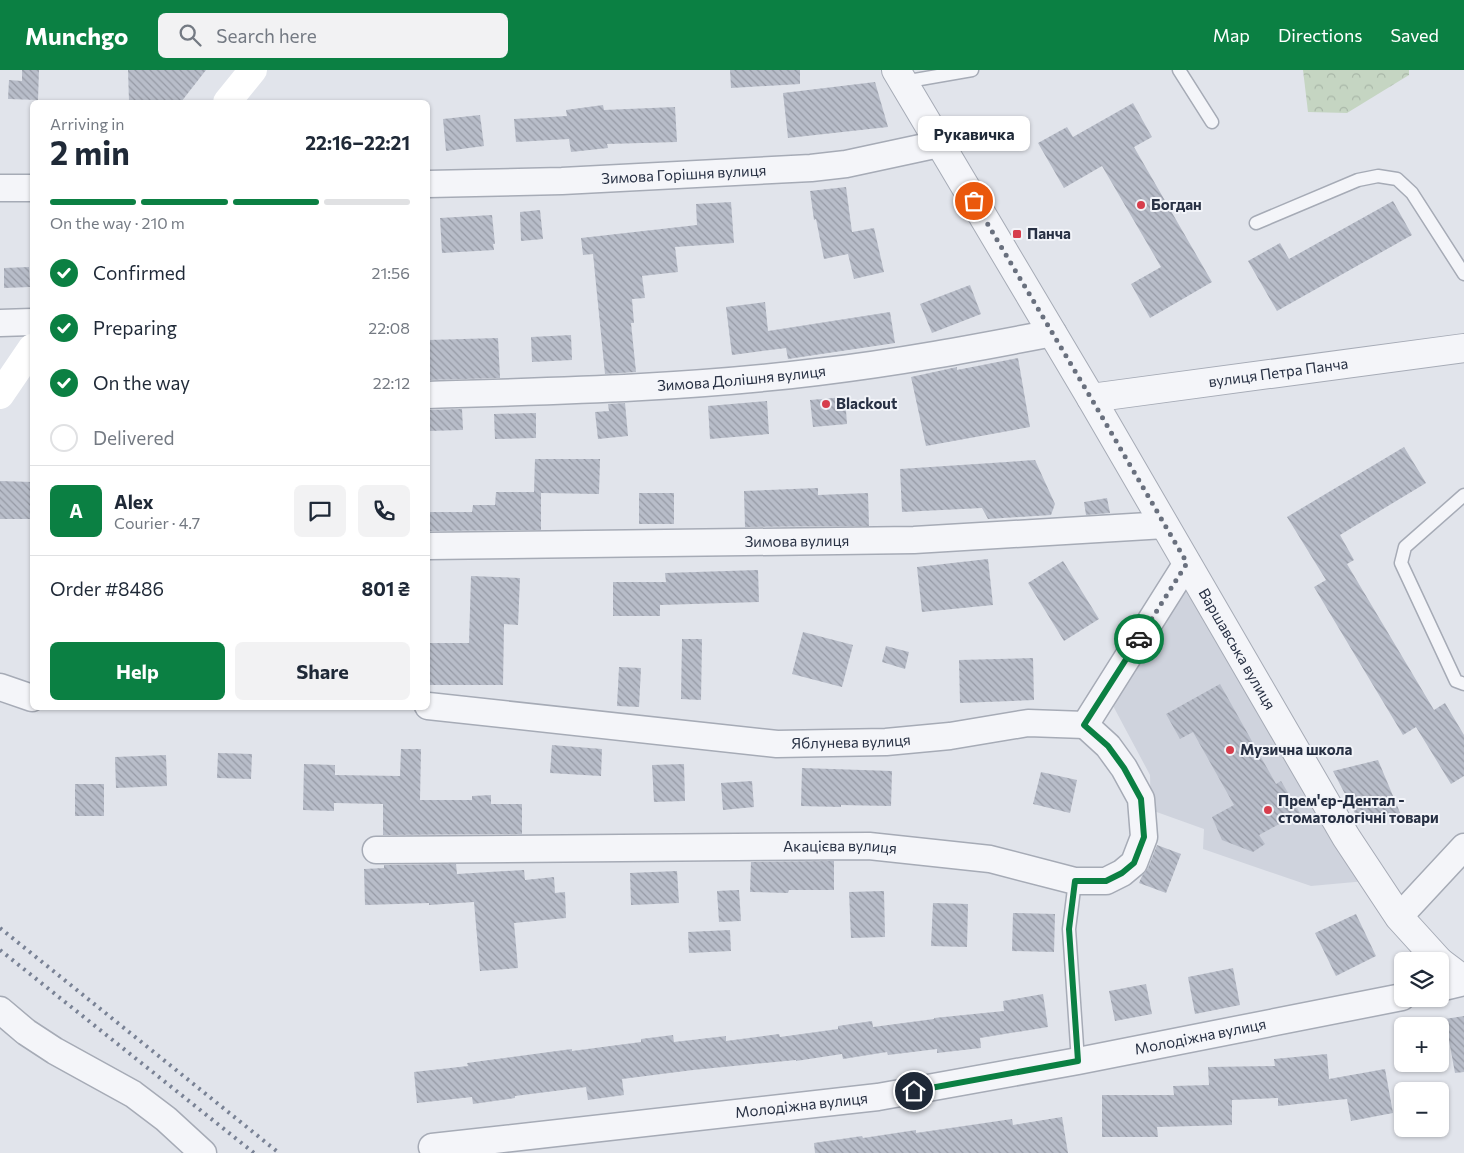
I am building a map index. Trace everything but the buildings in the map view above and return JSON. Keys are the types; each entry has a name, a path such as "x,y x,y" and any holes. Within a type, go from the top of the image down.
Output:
{"main road":[{"path":"229,100 253,70"},
{"path":"0,395 30,351"}],"street":[{"name":"Варшавська вулиця","path":"899,76 1053,333 1346,836 1399,917 1431,952"},
{"name":"Зимова Горішня вулиця","path":"430,184 562,181 811,168 846,164 939,144"},
{"path":"0,188 30,188"},
{"path":"0,323 30,322"},
{"name":"Зимова Долішня вулиця","path":"430,395 589,390 772,377 924,357 1053,333"},
{"name":"вулиця Петра Панча","path":"1091,398 1464,348"},
{"name":"Зимова вулиця","path":"430,546 914,540 1165,525"},
{"path":"1084,725 1187,563"},
{"path":"0,687 30,697"},
{"name":"Яблунева вулиця","path":"430,706 777,744 886,742 950,736 1028,723 1084,725"},
{"name":"Акацієва вулиця","path":"376,850 869,846 990,859 1075,881 1106,881 1122,873 1134,863 1144,837 1141,799 1124,768 1108,746 1084,725"},
{"path":"1399,917 1464,847"},
{"name":"Варшавська вулиця","path":"1449,969 1464,981"},
{"path":"1449,985 1464,981"},
{"name":"Молодіжна вулиця","path":"434,1150 878,1098 1394,1000"},
{"path":"0,1010 26,1032 55,1051 133,1094 166,1119 203,1153"}],"lane":[{"path":"899,76 972,70"},
{"path":"1179,70 1212,122"},
{"path":"1256,223 1358,180 1378,176 1397,179 1412,193 1464,274"},
{"path":"1464,495 1405,547 1401,563 1456,681 1464,684"},
{"path":"1075,881 1069,929 1078,1061"}],"shaded area":[{"path":"1189,583 1366,881 1311,886 1203,849 1204,829 1151,810 1150,775 1111,702"}],"green space":[{"path":"1303,70 1409,70 1409,75 1347,113 1308,112"}],"railway":[{"path":"0,928 279,1153"},
{"path":"0,950 254,1153"}],"way so far":[{"path":"974,201 1187,563 1139,639"}],"place":[{"name":"Рукавичка","path":"974,201"},
{"name":"Богдан","path":"1141,205"},
{"name":"Панча","path":"1017,234"},
{"name":"Blackout","path":"826,404"},
{"name":"Музична школа","path":"1230,750"},
{"name":"Прем'єр-Дентал - стоматологічні товари","path":"1268,810"}],"route":[{"path":"914,1091 1078,1061 1069,929 1075,881 1106,881 1122,873 1134,863 1144,837 1141,799 1124,768 1108,746 1084,725 1139,639"}]}
